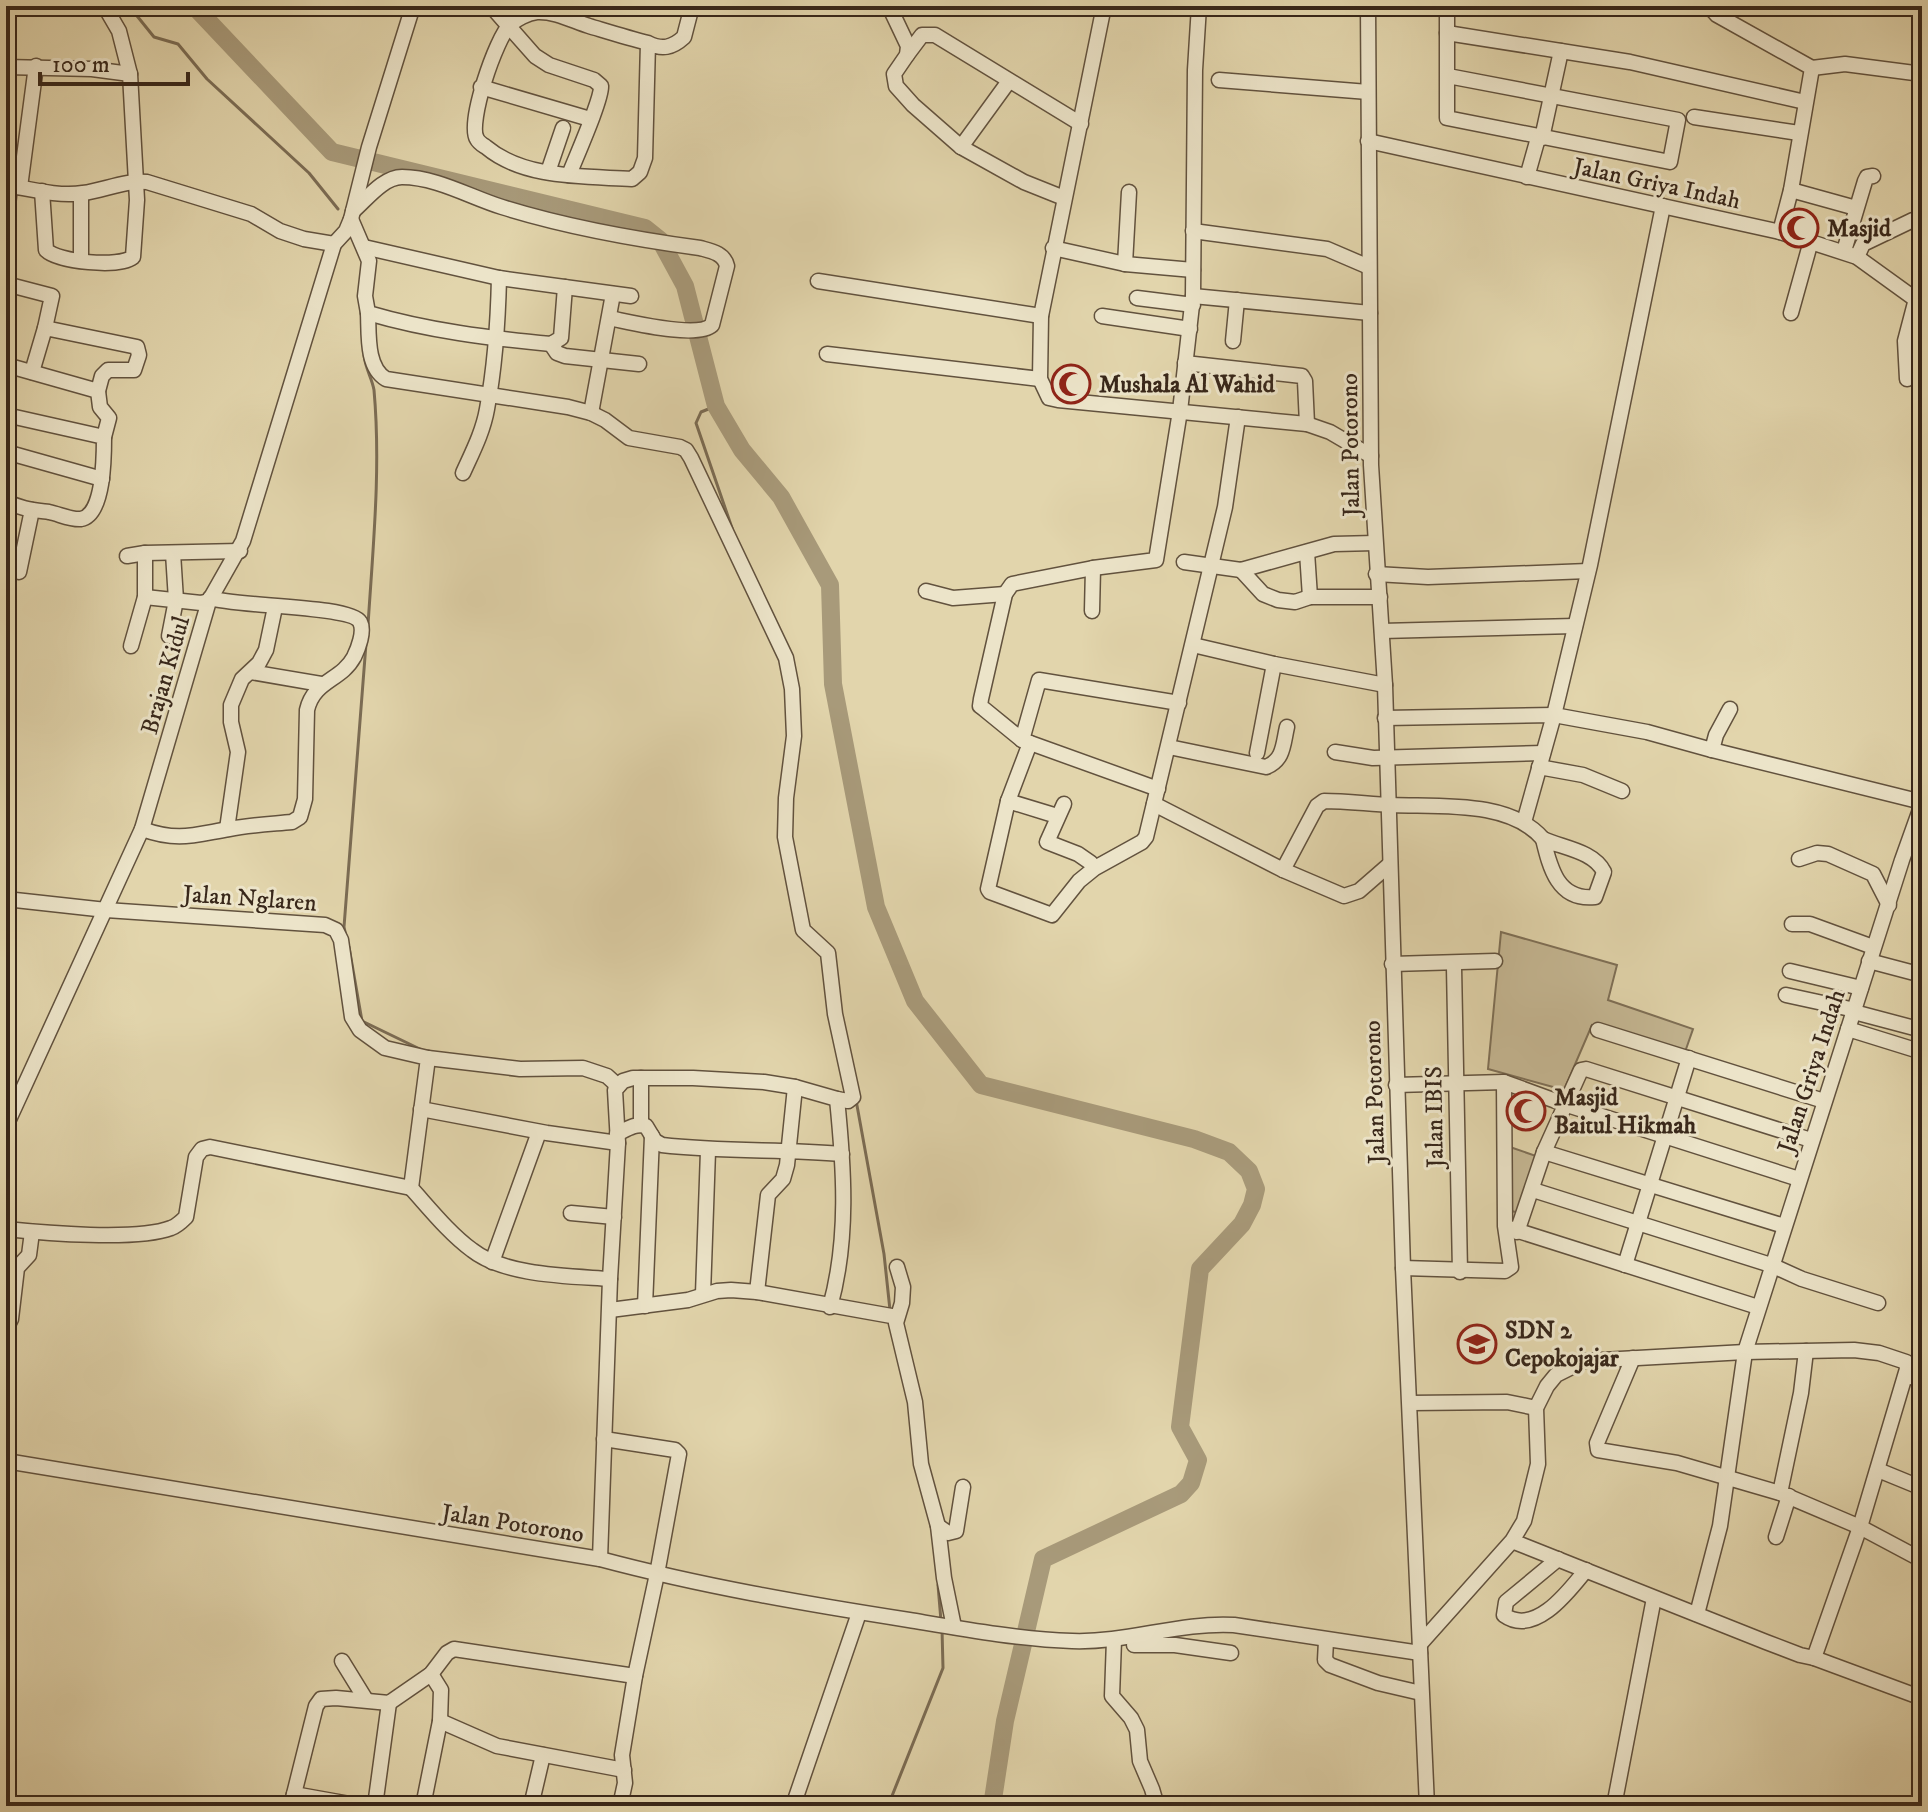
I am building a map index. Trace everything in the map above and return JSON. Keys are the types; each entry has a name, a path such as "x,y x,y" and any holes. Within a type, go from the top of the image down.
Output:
{"street":[{"path":"413,6 369,147 350,221 369,261 365,296 370,349 379,375 386,379 591,413 629,438 686,450 786,658 792,689 794,736 783,826 803,930 828,953 835,1014 853,1097 848,1101 764,1082 641,1078 623,1081 618,1086 614,1101 618,1138 600,1559"},
{"path":"491,6 535,56 549,65 594,80 601,86 600,101 569,175"},
{"path":"648,43 645,158 640,172 632,179 569,175 503,161 477,139 475,129 481,87 510,25 527,14 560,15 666,48 684,37 692,6"},
{"path":"889,6 907,40 907,55"},
{"path":"1104,6 1041,316 1040,379 1049,398 1307,424 1321,427 1371,456"},
{"path":"1199,6 1195,70 1193,300 1180,411 1156,560 1017,582 1005,594 980,706 1026,741 1156,796 1283,870 1344,896 1359,891 1390,864"},
{"name":"Jalan Potorono","path":"1368,6 1371,456 1385,685 1396,1085 1427,1806"},
{"path":"1447,6 1446,115 1450,120 1670,162 1678,120 1448,76"},
{"path":"1709,6 1717,15 1812,68 1845,64 1922,74"},
{"path":"42,191 48,252 54,257 114,263 130,261 137,221 130,74 119,31 105,7"},
{"path":"1064,198 1024,182 961,147 913,105 893,83 894,74 922,35 930,33 1081,124"},
{"path":"1447,33 1630,62 1805,102"},
{"path":"1527,177 1561,51"},
{"path":"6,227 36,66"},
{"path":"6,67 92,69 130,74"},
{"path":"1780,232 1791,190 1812,68"},
{"path":"1219,80 1368,92"},
{"path":"961,147 1009,81"},
{"path":"481,87 590,119"},
{"path":"1694,117 1799,133"},
{"path":"548,172 563,128"},
{"name":"Jalan Griya Indah","path":"1368,141 1811,241 1851,254 1919,301"},
{"name":"Brajan Kidul","path":"6,1126 142,829 210,600 240,551 334,244 350,221 387,180 401,176 432,182 502,207 582,228 700,248 717,253 726,261 712,325 707,329 687,331 609,318"},
{"path":"1851,254 1856,208 1867,177 1873,176"},
{"path":"12,186 81,194 135,181 191,194 251,214 280,231 334,244"},
{"path":"1791,190 1856,208"},
{"path":"1125,264 1129,192"},
{"path":"81,194 81,260"},
{"path":"1524,822 1554,715 1588,571 1663,206"},
{"path":"1851,254 1863,244 1913,220"},
{"path":"1193,231 1327,249 1369,267"},
{"path":"1791,313 1811,241"},
{"path":"364,247 499,278 631,296"},
{"path":"1053,248 1125,264 1193,270"},
{"path":"463,473 480,436 488,395 499,278"},
{"path":"818,281 1041,316"},
{"path":"6,284 51,294 52,301 32,372"},
{"path":"368,313 406,324 551,344 561,338 565,287"},
{"path":"591,413 613,294"},
{"path":"1137,298 1237,300 1370,313"},
{"path":"1233,341 1237,300"},
{"path":"1907,379 1905,341 1919,301"},
{"path":"1102,316 1190,329"},
{"path":"6,501 75,519 94,511 102,479 104,437 109,418 100,407 98,391 102,376 108,370 134,370 139,355 138,348 45,328"},
{"path":"551,344 557,353 565,356 639,364"},
{"path":"827,354 1040,379"},
{"path":"1185,363 1302,376 1305,381 1307,424"},
{"path":"6,365 98,391"},
{"path":"6,415 104,437"},
{"path":"1179,703 1039,680 1026,741 1008,801 988,889 990,892 1052,915 1079,881 1146,837 1169,747 1225,507 1238,417"},
{"path":"6,452 102,479"},
{"path":"19,572 32,510"},
{"path":"1184,562 1241,570 1334,544 1375,543"},
{"path":"127,556 240,551"},
{"path":"1307,552 1310,597"},
{"path":"131,646 145,597 145,553"},
{"path":"169,636 176,600 173,553"},
{"path":"1092,611 1093,568"},
{"path":"1241,570 1252,584 1270,597 1295,602 1310,597 1380,597"},
{"path":"1376,574 1428,577 1588,571"},
{"path":"926,591 953,598 1005,594"},
{"path":"142,829 162,837 180,838 292,822 300,817 305,799 307,710 310,698 321,684 338,675 353,660 361,632 359,621 351,615 335,611 145,597"},
{"path":"227,829 238,752 231,722 231,705 242,679 251,672 266,650 275,607"},
{"path":"1382,631 1575,626"},
{"path":"1193,645 1385,685"},
{"path":"1257,753 1274,664"},
{"path":"251,672 321,684"},
{"path":"1712,750 1730,709"},
{"path":"1385,718 1554,715 1647,732 1922,803"},
{"path":"1169,747 1266,767 1276,763 1281,755 1287,727"},
{"path":"1335,752 1385,757 1541,760 1622,791"},
{"path":"1008,801 1060,810 1048,843 1078,854 1091,863"},
{"path":"1283,870 1317,806 1324,801 1474,808 1533,827 1543,839 1556,882 1574,894 1595,897 1604,872 1600,865 1585,855 1543,839"},
{"name":"Jalan Griya Indah","path":"1697,1614 1720,1526 1745,1352 1922,803"},
{"path":"1799,859 1817,853 1828,854 1862,868 1873,874 1889,905"},
{"name":"Jalan Nglaren","path":"6,899 106,910 325,925 336,930 341,940 352,1017 360,1030 385,1048 428,1058"},
{"path":"1792,924 1810,924 1922,975"},
{"path":"1392,964 1495,961"},
{"name":"Jalan IBIS","path":"1452,963 1460,1272"},
{"path":"1790,971 1861,988"},
{"path":"1786,995 1922,1030"},
{"path":"1848,1029 1922,1052"},
{"path":"1598,1030 1824,1101"},
{"path":"411,1188 428,1058 520,1069 583,1068 607,1076 618,1086"},
{"path":"1625,1265 1689,1058"},
{"path":"1511,1229 1533,1190 1544,1152 1577,1074 1586,1069 1811,1140"},
{"path":"641,1078 641,1125"},
{"path":"1403,1268 1460,1272 1509,1270 1511,1229 1504,1082"},
{"path":"1396,1085 1504,1082 1799,1179"},
{"path":"757,1292 768,1195 783,1179 795,1087"},
{"path":"830,1307 843,1245 842,1154 837,1099"},
{"path":"421,1109 539,1132 618,1138 630,1127 641,1125 646,1126 662,1145 708,1151 842,1154"},
{"path":"492,1262 539,1132"},
{"path":"645,1306 652,1136"},
{"path":"6,1229 151,1233 171,1228 186,1217 196,1157 202,1149 210,1147 411,1188 469,1248 492,1262 521,1269 610,1279"},
{"path":"703,1294 708,1151"},
{"path":"1544,1152 1784,1226"},
{"path":"1533,1190 1771,1265 1802,1279 1878,1303"},
{"path":"571,1213 614,1217"},
{"path":"1511,1229 1758,1307"},
{"path":"6,1329 11,1319 17,1268 29,1255 32,1232"},
{"path":"897,1267 903,1287 902,1303 893,1317 915,1402 921,1464 938,1526 945,1626"},
{"path":"610,1310 688,1300 703,1294 731,1290 893,1317"},
{"path":"1114,1644 1183,1626 1208,1624 1234,1625 1326,1641 1420,1649 1512,1541 1524,1521 1538,1464 1536,1408 1556,1375 1584,1361 1745,1352 1854,1350 1879,1353 1906,1362 1906,1375 1860,1527 1814,1658"},
{"path":"1776,1537 1806,1351"},
{"path":"1633,1358 1597,1443 1598,1450 1677,1463 1785,1495 1860,1527 1922,1560"},
{"path":"1906,1375 1922,1381"},
{"path":"1410,1403 1507,1402 1536,1408"},
{"path":"604,1439 678,1453 622,1755 624,1788 620,1806"},
{"name":"Jalan Potorono","path":"6,1461 600,1559 657,1574 859,1613 1034,1637 1114,1644"},
{"path":"1878,1470 1922,1488"},
{"path":"938,1526 948,1533 956,1531 963,1487"},
{"path":"1512,1541 1800,1655 1922,1698"},
{"path":"1558,1559 1506,1602 1504,1615 1518,1620 1547,1612 1586,1570"},
{"path":"1614,1806 1654,1598"},
{"path":"793,1806 859,1613"},
{"path":"1326,1641 1325,1660 1330,1665 1378,1683 1421,1693"},
{"path":"1114,1644 1155,1643 1231,1653"},
{"path":"1114,1644 1112,1696 1137,1730 1140,1761 1157,1806"},
{"path":"361,1806 293,1800 316,1706 321,1699 328,1697 389,1703 431,1674 447,1653 458,1649 635,1676"},
{"path":"342,1661 366,1700"},
{"path":"423,1806 440,1721 441,1690 431,1674"},
{"path":"375,1806 389,1703"},
{"path":"440,1721 490,1744 624,1770"},
{"path":"531,1806 543,1755"}],"shaded area":[{"path":"1501,932 1617,965 1608,1000 1693,1029 1685,1052 1592,1025 1564,1090 1488,1069"},
{"path":"1510,1147 1539,1157 1520,1213 1507,1210"}],"waterway":[{"path":"129,6 154,37 178,44 207,79 309,173 338,209"},
{"path":"194,6 332,152 645,228 660,240 685,286 716,406 742,450 781,497 830,585 833,684 876,907 915,1001 981,1085 1194,1139 1229,1152 1249,1171 1256,1189 1252,1205 1242,1224 1200,1269 1180,1427 1198,1460 1191,1483 1181,1494 1043,1559 1005,1721 992,1806"},
{"path":"364,355 374,390 377,449 368,625"},
{"path":"716,406 701,412 696,423 732,528"},
{"path":"346,936 344,927 366,644"},
{"path":"349,947 362,1021 424,1051"},
{"path":"856,1100 884,1254 890,1310"},
{"path":"938,1585 941,1621"},
{"path":"888,1806 943,1668 942,1629"}],"place":[{"name":"Masjid","path":"1799,228"},
{"name":"Mushala Al Wahid","path":"1071,384"},
{"name":"Masjid Baitul Hikmah","path":"1526,1111"},
{"name":"SDN 2 Cepokojajar","path":"1477,1344"}]}
